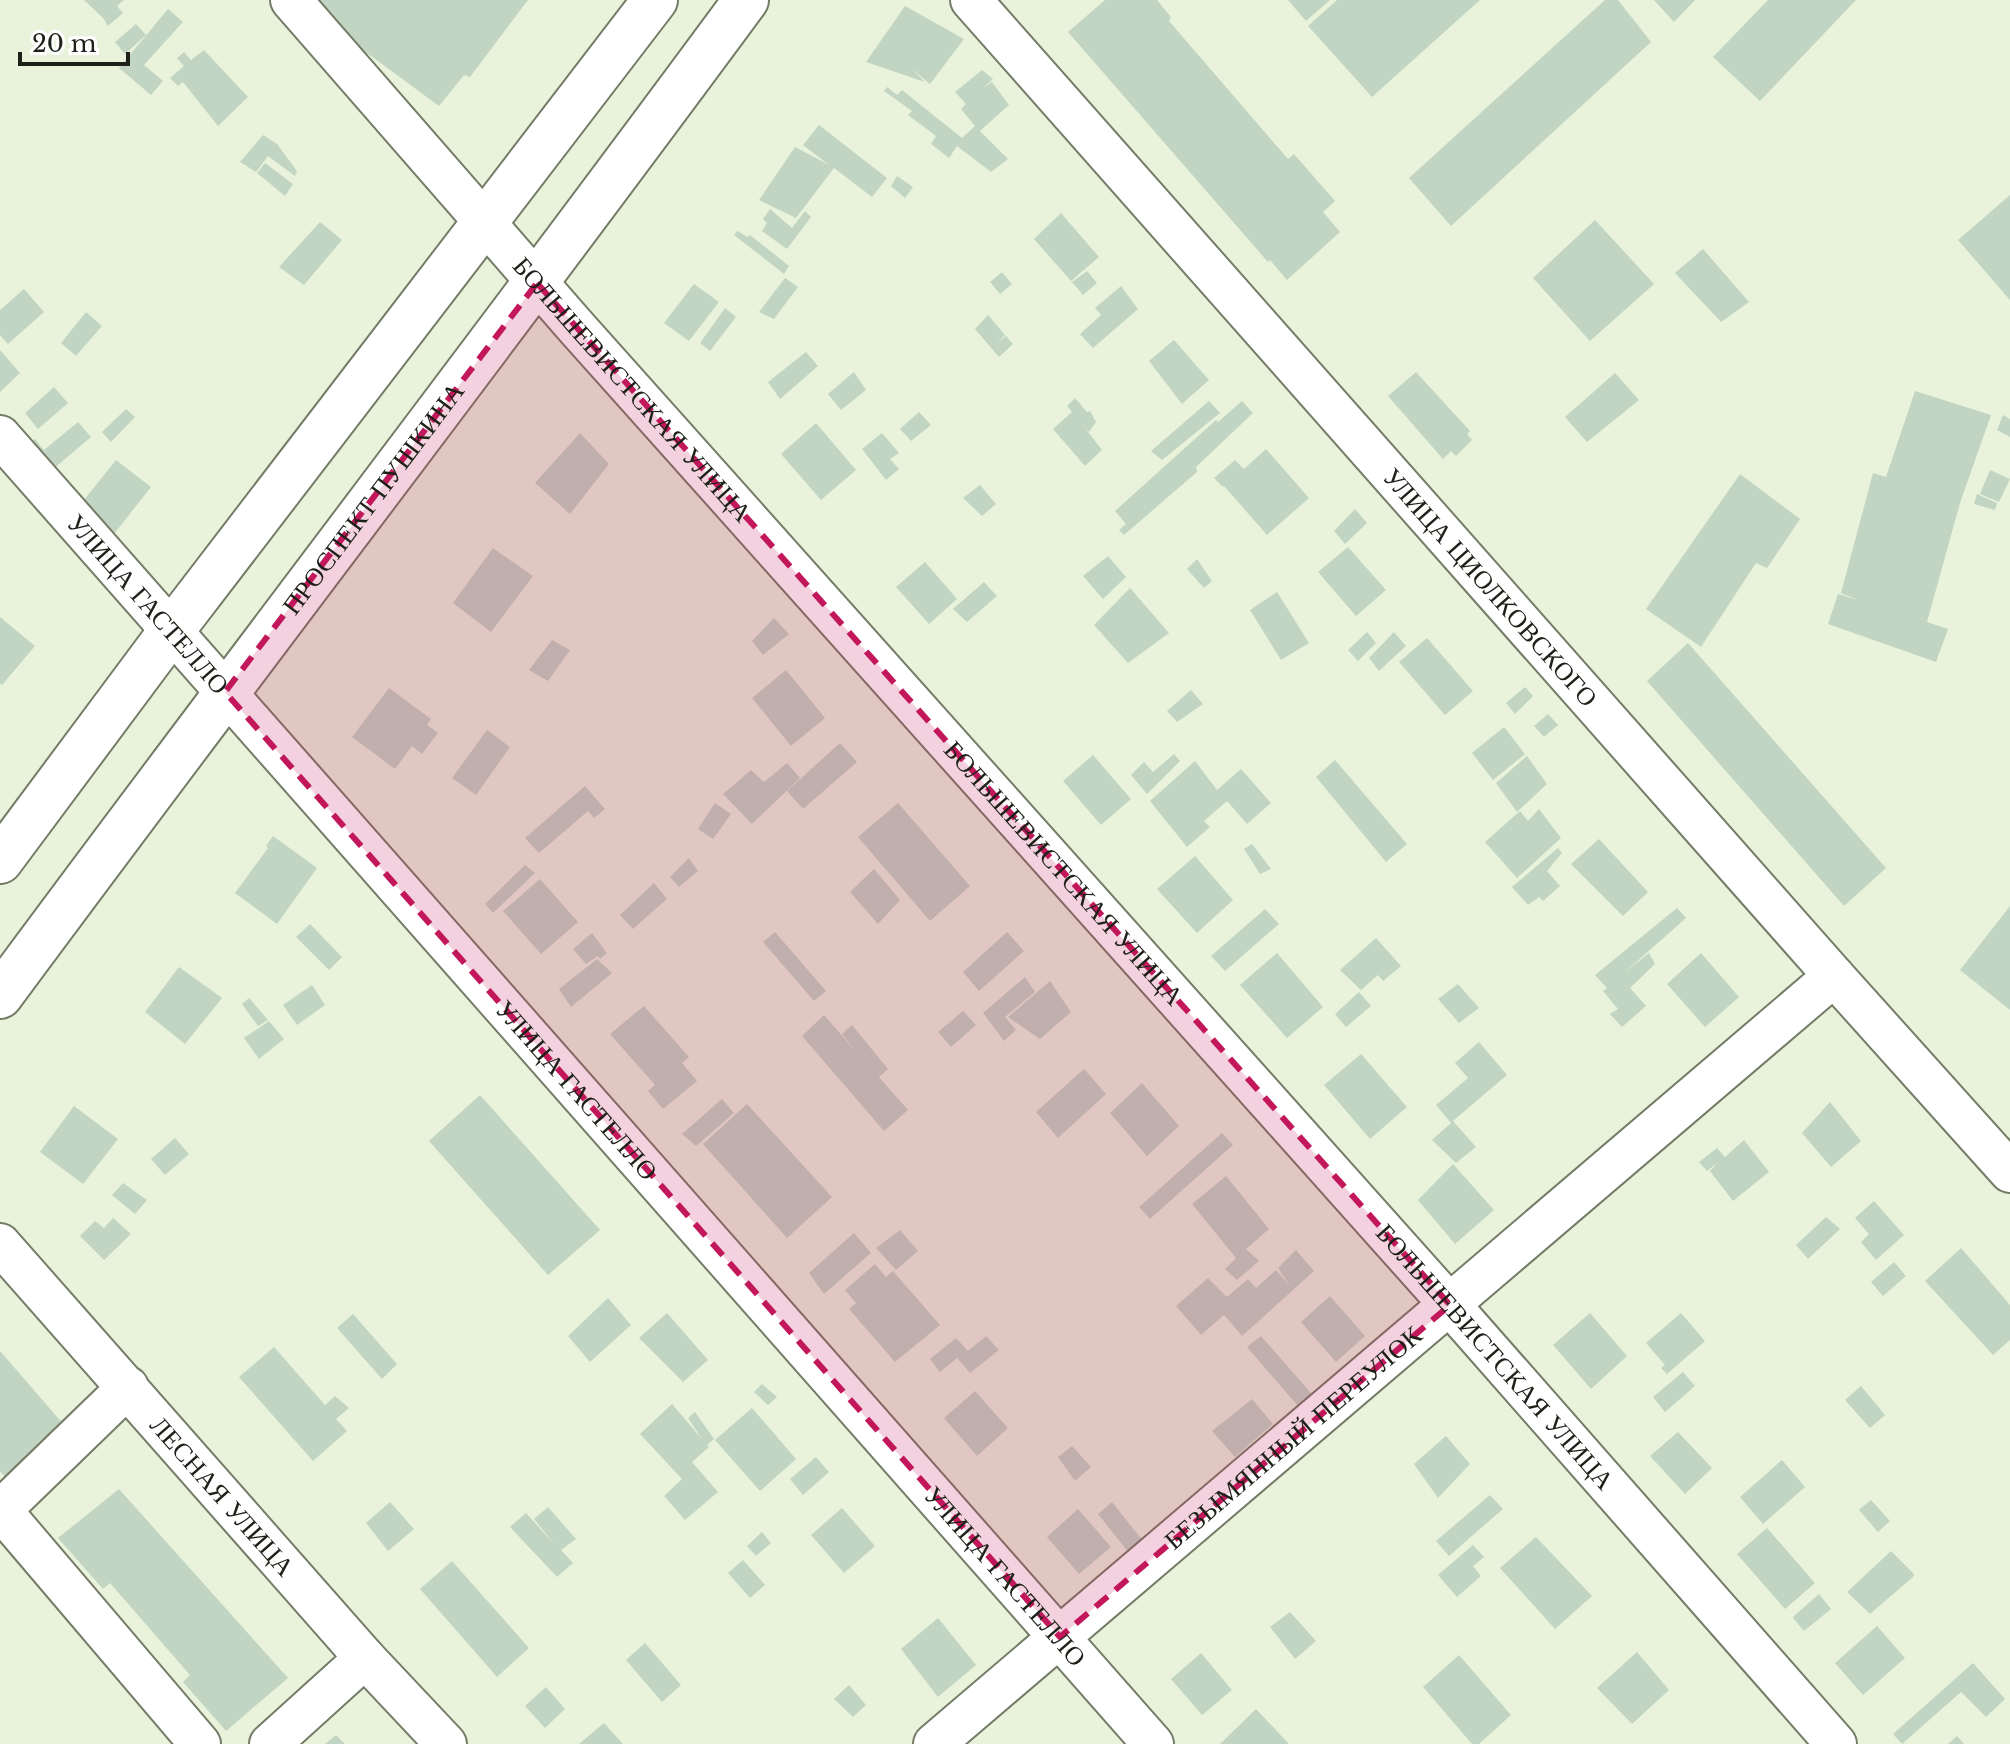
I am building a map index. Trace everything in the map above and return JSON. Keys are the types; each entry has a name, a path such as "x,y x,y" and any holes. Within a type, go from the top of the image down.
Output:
{"main road":[{"path":"0,861 483,221 655,0"},
{"name":"ПРОСПЕКТ ПУШКИНА","path":"0,996 746,0"}],"street":[{"name":"БОЛЬШЕВИСТСКАЯ УЛИЦА","path":"291,0 537,283 1450,1305 1836,1744"},
{"name":"УЛИЦА ЦИОЛКОВСКОГО","path":"971,0 2010,1172"},
{"name":"УЛИЦА ГАСТЕЛЛО","path":"0,436 1153,1744"},
{"name":"БЕЗЫМЯННЫЙ ПЕРЕУЛОК","path":"934,1744 1834,976"},
{"name":"ЛЕСНАЯ УЛИЦА","path":"0,1244 365,1658 446,1744"},
{"path":"128,1387 0,1510 200,1744"},
{"path":"270,1744 365,1658"}],"highlighted area":[{"path":"537,283 1450,1305 1060,1637 225,692"}],"building":[{"path":"84,0 124,0 117,6 123,13 108,26"},
{"path":"316,0 528,0 470,77 464,75 439,106 348,39"},
{"path":"1105,0 1157,0 1171,17 1169,21 1288,159 1294,154 1335,201 1323,212 1340,232 1287,280 1068,32"},
{"path":"1288,0 1330,0 1306,21"},
{"path":"1337,0 1480,0 1372,97 1308,26"},
{"path":"1605,0 1618,0 1651,42 1451,226 1409,178"},
{"path":"1654,0 1695,0 1674,22"},
{"path":"1768,0 1856,0 1760,101 1713,57"},
{"path":"905,6 964,39 930,84 912,69 925,82 866,62"},
{"path":"168,9 183,22 144,65 163,81 151,95 119,68"},
{"path":"136,24 146,35 125,54 115,42"},
{"path":"204,50 248,97 218,126 183,82 178,86 170,78 184,66 177,58 184,52 191,60"},
{"path":"982,70 993,79 982,89 992,82 1009,105 980,131 1008,159 991,172 957,146 949,158 931,144 936,136 908,115 912,111 884,91 887,87 897,95 902,90 962,138 975,126 961,109 966,104 955,92"},
{"path":"819,125 887,178 872,197 834,168 796,218 759,200 795,147 829,165 803,145"},
{"path":"263,135 277,144 297,171 295,176 268,156 256,172 240,162"},
{"path":"265,163 293,184 285,196 257,173"},
{"path":"897,176 913,187 905,198 891,186"},
{"path":"2010,195 2010,300 1958,240"},
{"path":"770,209 792,228 805,211 811,217 787,249 762,231 767,223 763,219"},
{"path":"1061,213 1099,257 1071,281 1034,239"},
{"path":"1595,220 1654,284 1590,341 1533,278"},
{"path":"320,222 342,240 304,285 279,267"},
{"path":"737,231 748,237 750,235 789,266 784,274 734,235"},
{"path":"1703,249 1749,302 1721,322 1675,273"},
{"path":"1087,271 1097,283 1083,295 1072,282"},
{"path":"1002,272 1012,284 1000,294 990,282"},
{"path":"785,278 798,287 774,319 759,312"},
{"path":"694,284 719,302 689,341 664,323"},
{"path":"1121,286 1138,309 1093,348 1080,334 1101,315 1095,308"},
{"path":"24,289 44,312 8,344 0,335 0,310"},
{"path":"725,308 736,317 710,351 700,343"},
{"path":"86,312 102,326 76,356 61,343"},
{"path":"988,315 1005,335 997,343 1006,336 1013,344 999,357 975,329"},
{"path":"1174,340 1209,380 1182,404 1149,361"},
{"path":"0,350 20,373 0,392"},
{"path":"806,352 818,366 780,399 768,382"},
{"path":"854,372 866,390 841,410 828,394"},
{"path":"1416,372 1470,431 1467,434 1472,440 1456,456 1451,451 1443,459 1388,396"},
{"path":"1615,373 1639,400 1587,442 1565,417"},
{"path":"54,387 68,403 38,429 25,413"},
{"path":"1915,391 1991,415 1960,503 1927,622 1948,629 1936,662 1828,624 1838,594 1858,600 1841,593 1873,473 1886,477"},
{"path":"1075,398 1087,412 1090,411 1096,422 1089,432 1082,424 1102,450 1085,466 1053,429 1072,412 1067,406"},
{"path":"1209,401 1220,413 1162,460 1151,451"},
{"path":"1242,401 1253,413 1196,467 1197,472 1124,535 1119,530 1126,524 1115,511 1216,420 1218,422"},
{"path":"126,409 135,417 111,442 102,432"},
{"path":"919,412 931,425 911,441 900,429"},
{"path":"2003,415 2010,419 2010,437 1997,430"},
{"path":"78,422 91,437 45,476 23,450 35,439 44,450"},
{"path":"816,423 856,470 821,500 781,454"},
{"path":"580,433 609,464 570,514 535,483"},
{"path":"882,433 899,453 890,459 899,469 886,480 862,449"},
{"path":"1266,449 1309,498 1267,535 1214,478 1235,460 1244,469"},
{"path":"116,460 151,487 110,539 76,510"},
{"path":"1990,470 2010,479 1999,502 1980,494"},
{"path":"1740,474 1800,519 1767,568 1756,563 1701,647 1646,609"},
{"path":"980,485 996,504 982,516 963,498"},
{"path":"1977,494 1997,503 1995,510 1974,504"},
{"path":"1355,509 1367,523 1345,544 1334,531"},
{"path":"1348,547 1386,590 1356,616 1318,572"},
{"path":"493,548 533,576 491,632 453,603"},
{"path":"1108,556 1126,577 1103,599 1083,576"},
{"path":"1197,559 1212,581 1204,588 1187,569"},
{"path":"925,562 957,599 929,624 896,587"},
{"path":"984,582 997,596 967,622 953,609"},
{"path":"1130,588 1169,633 1128,663 1094,625"},
{"path":"1277,592 1309,643 1281,660 1250,610"},
{"path":"0,617 35,646 2,685 0,684"},
{"path":"774,618 789,634 763,655 752,641"},
{"path":"1367,632 1376,643 1358,661 1348,650"},
{"path":"1394,632 1406,646 1379,671 1369,658"},
{"path":"1427,638 1473,691 1445,715 1399,662"},
{"path":"552,640 570,650 548,681 529,670"},
{"path":"1688,643 1886,868 1844,906 1647,681"},
{"path":"786,670 825,718 791,746 752,698"},
{"path":"1525,687 1533,696 1515,714 1506,703"},
{"path":"389,688 431,719 427,725 438,733 422,754 412,746 395,769 352,737"},
{"path":"1191,690 1203,704 1177,722 1167,711"},
{"path":"1548,714 1558,725 1544,737 1534,726"},
{"path":"1504,727 1525,754 1493,780 1472,753"},
{"path":"487,730 510,747 476,795 452,778"},
{"path":"840,743 857,762 803,809 787,791"},
{"path":"1174,754 1180,761 1147,794 1131,775 1144,762 1153,772"},
{"path":"1093,755 1131,799 1101,825 1063,781"},
{"path":"1527,756 1547,784 1517,812 1496,783"},
{"path":"1335,760 1407,844 1386,862 1316,777"},
{"path":"1195,761 1217,790 1241,769 1271,803 1247,824 1227,801 1204,821 1210,827 1187,847 1150,801"},
{"path":"787,763 800,778 752,824 723,794 751,770 764,782"},
{"path":"585,786 605,809 594,818 588,811 539,853 525,838"},
{"path":"715,803 731,814 713,839 698,829"},
{"path":"898,803 970,886 930,921 858,837"},
{"path":"1539,809 1561,838 1517,878 1485,842 1520,811 1528,821"},
{"path":"273,836 317,868 277,924 235,893 268,848 266,846"},
{"path":"1599,839 1648,892 1623,916 1571,864"},
{"path":"1252,844 1271,869 1260,874 1244,849"},
{"path":"1558,848 1562,853 1547,871 1560,886 1543,901 1539,897 1528,905 1512,887"},
{"path":"1195,856 1233,900 1197,933 1157,889"},
{"path":"689,858 698,871 679,887 670,877"},
{"path":"525,865 535,873 493,913 485,904"},
{"path":"874,869 900,900 878,924 850,892"},
{"path":"540,879 578,922 541,954 503,911"},
{"path":"654,883 667,899 633,929 620,915"},
{"path":"2010,906 2010,1010 1960,970"},
{"path":"1677,908 1686,918 1624,973 1649,953 1655,964 1630,988 1646,1006 1622,1027 1610,1014 1618,1009 1603,991 1607,988 1595,975"},
{"path":"1265,909 1279,924 1225,971 1211,956"},
{"path":"310,924 342,957 329,970 296,937"},
{"path":"775,932 826,991 814,1001 763,942"},
{"path":"1007,932 1024,951 979,991 963,972"},
{"path":"592,933 607,953 586,964 573,949"},
{"path":"1376,938 1401,966 1383,981 1378,975 1361,990 1340,970"},
{"path":"1277,953 1323,1007 1287,1038 1240,985"},
{"path":"1701,953 1739,997 1705,1027 1667,984"},
{"path":"597,959 612,973 571,1007 559,989"},
{"path":"179,967 222,998 185,1044 145,1012"},
{"path":"1025,977 1035,992 1005,1017 1016,1030 1004,1041 983,1013"},
{"path":"1050,981 1071,1012 1040,1039 1008,1017"},
{"path":"1458,984 1479,1008 1459,1023 1438,999"},
{"path":"312,985 325,1005 297,1025 283,1005"},
{"path":"1359,992 1371,1006 1346,1027 1335,1014"},
{"path":"249,998 268,1020 258,1026 242,1004"},
{"path":"644,1006 689,1057 682,1063 697,1081 663,1109 648,1091 655,1085 610,1034"},
{"path":"963,1011 976,1025 951,1047 938,1032"},
{"path":"824,1015 858,1054 842,1034 852,1025 888,1069 879,1077 908,1110 884,1131 802,1036"},
{"path":"269,1021 284,1039 259,1059 244,1038"},
{"path":"1479,1042 1507,1075 1453,1121 1476,1147 1456,1163 1432,1140 1451,1123 1436,1105 1468,1078 1455,1063"},
{"path":"1361,1054 1407,1107 1370,1139 1324,1085"},
{"path":"1084,1069 1106,1094 1058,1138 1036,1112"},
{"path":"1142,1083 1179,1126 1147,1156 1110,1113"},
{"path":"480,1095 600,1230 548,1275 429,1141"},
{"path":"722,1099 734,1113 696,1146 682,1134"},
{"path":"1830,1102 1861,1141 1831,1167 1802,1133"},
{"path":"747,1104 832,1197 787,1238 703,1144"},
{"path":"74,1106 118,1139 83,1184 40,1152"},
{"path":"1222,1133 1233,1145 1150,1219 1139,1207"},
{"path":"175,1138 189,1154 165,1175 151,1159"},
{"path":"1744,1140 1769,1172 1733,1201 1710,1171 1717,1163 1707,1171 1699,1162 1717,1148 1725,1157"},
{"path":"1453,1164 1494,1210 1455,1244 1418,1200"},
{"path":"1226,1176 1269,1229 1246,1249 1259,1261 1237,1280 1225,1269 1236,1258 1192,1204"},
{"path":"123,1183 147,1200 135,1214 112,1195"},
{"path":"1874,1201 1904,1235 1876,1260 1861,1242 1869,1234 1855,1218"},
{"path":"1826,1217 1840,1229 1808,1259 1796,1245"},
{"path":"113,1218 131,1234 104,1260 80,1236 95,1221 104,1228"},
{"path":"900,1230 918,1251 896,1270 876,1248"},
{"path":"854,1233 871,1253 824,1294 809,1273"},
{"path":"1961,1248 2010,1305 2010,1340 1993,1355 1925,1281"},
{"path":"1296,1250 1314,1271 1242,1336 1224,1315 1201,1335 1176,1306 1208,1278 1227,1297 1248,1279 1256,1288 1276,1270 1290,1286 1278,1268"},
{"path":"1894,1262 1906,1276 1883,1296 1871,1282"},
{"path":"875,1264 886,1277 893,1271 940,1325 895,1362 849,1309 856,1303 845,1290"},
{"path":"1330,1296 1365,1336 1336,1362 1301,1322"},
{"path":"608,1298 631,1325 590,1362 568,1336"},
{"path":"667,1313 708,1360 683,1382 639,1338"},
{"path":"1590,1313 1627,1356 1591,1389 1553,1345"},
{"path":"1681,1313 1705,1341 1667,1374 1661,1368 1665,1365 1646,1343"},
{"path":"353,1314 397,1364 382,1379 337,1328"},
{"path":"986,1336 999,1350 970,1373 957,1358 940,1372 930,1359 956,1338 968,1351"},
{"path":"1261,1336 1318,1401 1304,1413 1247,1347"},
{"path":"274,1347 325,1405 335,1396 349,1408 336,1419 347,1431 313,1461 239,1377"},
{"path":"0,1351 65,1426 6,1478 0,1471"},
{"path":"1683,1372 1695,1386 1665,1412 1653,1397"},
{"path":"762,1384 777,1397 768,1405 754,1392"},
{"path":"1861,1386 1885,1415 1870,1428 1845,1400"},
{"path":"975,1391 1008,1428 977,1456 944,1418"},
{"path":"1252,1399 1273,1424 1235,1457 1212,1431"},
{"path":"672,1404 702,1439 688,1418 695,1412 714,1439 692,1462 718,1492 685,1520 664,1496 682,1479 640,1434"},
{"path":"752,1408 796,1459 760,1491 715,1440"},
{"path":"1678,1432 1712,1468 1685,1494 1650,1456"},
{"path":"1446,1436 1470,1464 1438,1498 1414,1464"},
{"path":"1072,1446 1091,1467 1075,1481 1058,1457"},
{"path":"816,1457 829,1472 803,1495 790,1479"},
{"path":"1782,1460 1805,1487 1763,1524 1740,1497"},
{"path":"119,1489 288,1678 226,1731 183,1682 190,1675 110,1583 103,1589 58,1538"},
{"path":"1490,1495 1503,1509 1449,1556 1436,1541"},
{"path":"1871,1500 1890,1521 1878,1532 1859,1510"},
{"path":"390,1502 414,1529 388,1551 366,1523"},
{"path":"1112,1502 1143,1541 1129,1553 1098,1514"},
{"path":"548,1507 576,1539 561,1550 573,1563 557,1577 510,1527 526,1513 555,1545 534,1519"},
{"path":"842,1508 875,1546 844,1573 811,1535"},
{"path":"1078,1509 1111,1547 1079,1574 1047,1537"},
{"path":"1767,1528 1815,1583 1785,1609 1737,1554"},
{"path":"762,1532 771,1543 756,1556 747,1546"},
{"path":"1536,1537 1592,1596 1555,1629 1500,1568"},
{"path":"1473,1545 1484,1557 1473,1566 1481,1576 1457,1597 1438,1575"},
{"path":"1891,1551 1914,1574 1913,1577 1870,1614 1847,1592"},
{"path":"743,1560 765,1585 750,1598 728,1573"},
{"path":"452,1561 529,1648 497,1677 420,1589"},
{"path":"1819,1594 1831,1609 1804,1631 1793,1618"},
{"path":"1290,1612 1316,1641 1295,1659 1270,1627"},
{"path":"938,1618 976,1665 938,1697 901,1649"},
{"path":"1877,1626 1905,1658 1863,1695 1835,1663"},
{"path":"645,1643 681,1685 662,1702 626,1660"},
{"path":"1637,1652 1669,1690 1632,1724 1597,1688"},
{"path":"1201,1653 1232,1690 1202,1715 1171,1679"},
{"path":"1459,1655 1511,1715 1479,1744 1472,1744 1423,1687"},
{"path":"1973,1663 2005,1699 1986,1717 1961,1692 1902,1744 1893,1734"},
{"path":"849,1685 866,1705 853,1717 834,1699"},
{"path":"546,1687 565,1709 545,1728 525,1706"},
{"path":"1256,1709 1289,1744 1220,1744"},
{"path":"604,1723 623,1744 579,1744"},
{"path":"336,1735 345,1744 325,1744"},
{"path":"1957,1736 1964,1744 1948,1744"}]}
